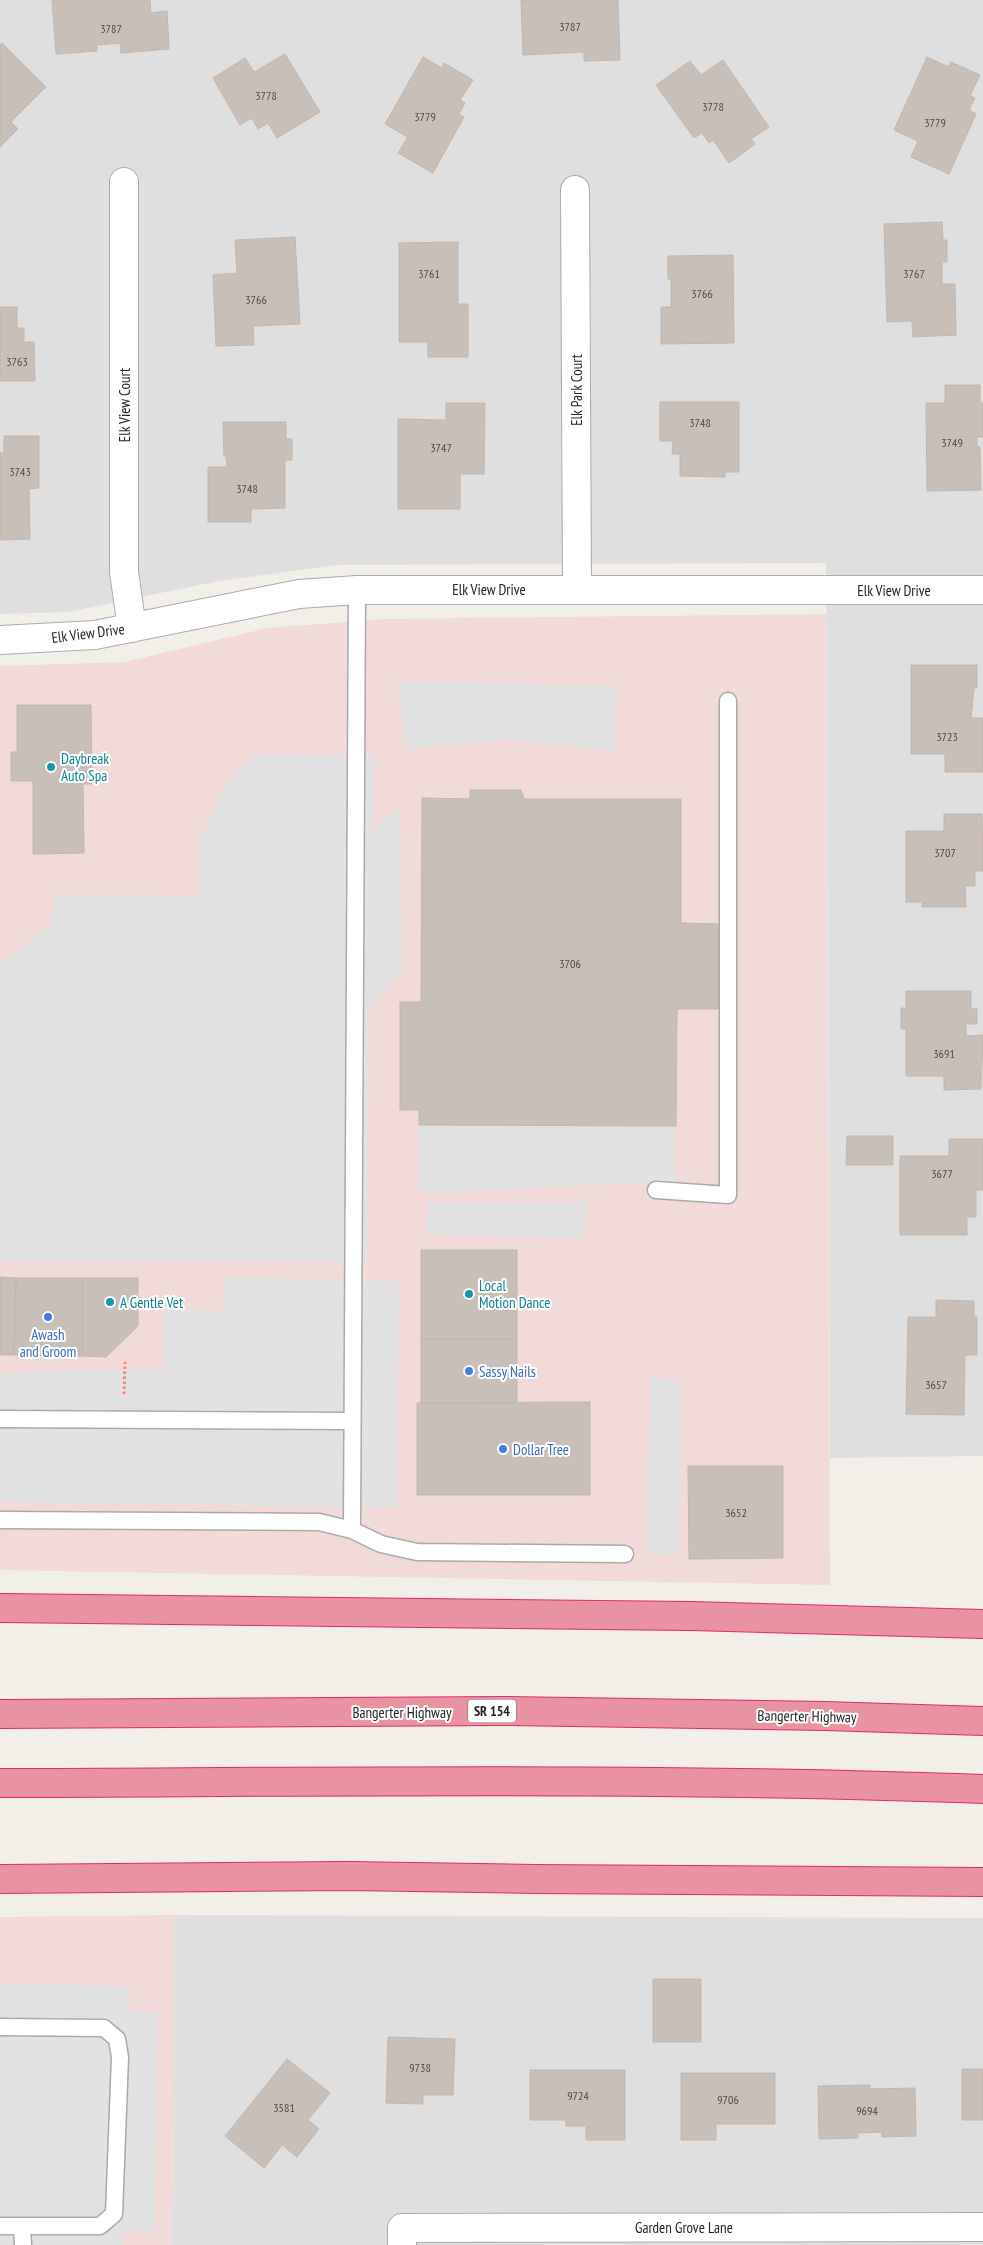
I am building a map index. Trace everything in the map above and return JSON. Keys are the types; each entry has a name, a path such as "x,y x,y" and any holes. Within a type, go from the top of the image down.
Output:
{"highway":[{"path":"0,1608 692,1616 983,1624"},
{"name":"Bangerter Highway","path":"0,1714 506,1711 825,1716 983,1721"},
{"path":"0,1783 571,1782 812,1784 983,1789"},
{"path":"0,1879 348,1876 545,1880 983,1882"}],"street":[{"name":"Elk View Court","path":"124,182 124,572 132,628"},
{"name":"Elk Park Court","path":"575,190 577,589"},
{"name":"Elk View Drive","path":"0,640 86,636 299,594 356,590 983,590"},
{"name":"Garden Grove Lane","path":"402,2245 402,2228 983,2227"}],"lane":[{"path":"352,1530 356,590"},
{"path":"656,1190 728,1195 728,701"},
{"path":"0,1419 352,1421"},
{"path":"0,1520 319,1522 352,1530 381,1544 416,1552 625,1554"},
{"path":"0,2027 104,2028 117,2039 120,2057 114,2214 100,2226 0,2226"},
{"path":"22,2226 23,2245"}],"path":[{"path":"123,1420 126,1362"}],"shaded area":[{"path":"0,0 983,0 983,1456 830,1458 826,563 337,565 219,581 68,612 0,614"},
{"path":"826,614 830,1585 0,1570 0,666 125,662 267,628 385,619"},
{"path":"397,682 616,686 614,751 507,739 407,749"},
{"path":"253,755 374,756 372,830 400,809 402,971 369,1007 367,1262 0,1261 0,966 52,923 54,895 199,896 199,843 224,787"},
{"path":"419,1125 676,1126 674,1132 675,1181 419,1193"},
{"path":"428,1202 589,1202 584,1237 427,1235"},
{"path":"225,1277 399,1281 397,1508 0,1502 0,1373 164,1369 164,1309 224,1311"},
{"path":"651,1377 680,1382 679,1555 646,1553"},
{"path":"174,1915 983,1918 983,2245 172,2245"},
{"path":"174,1915 172,2245 0,2245 0,1917"},
{"path":"0,1984 129,1986 129,2011 157,2012 155,2231 123,2231 123,2245 0,2245"}],"building":[{"path":"52,0 150,0 151,13 167,11 169,49 121,53 120,43 97,45 97,51 56,54"},
{"path":"521,0 618,0 620,60 584,61 584,52 523,55"},
{"path":"2,43 46,87 11,122 18,129 0,147 0,45"},
{"path":"285,54 320,112 277,138 268,123 258,129 252,118 240,125 213,78 245,58 254,72"},
{"path":"423,57 442,68 444,63 473,80 460,100 465,103 459,114 464,117 433,173 398,153 408,137 385,124"},
{"path":"927,57 949,67 951,62 980,75 970,96 975,98 969,110 976,114 949,174 911,157 918,141 894,130"},
{"path":"723,60 769,127 751,139 755,144 729,163 713,140 709,143 702,133 694,138 656,85 690,61 701,75"},
{"path":"942,222 943,240 947,240 947,262 942,262 942,284 955,284 956,335 913,337 912,321 887,322 884,224"},
{"path":"295,237 300,324 253,326 254,345 216,346 213,275 237,273 235,240"},
{"path":"458,242 458,304 468,304 468,357 428,357 428,342 399,342 399,243"},
{"path":"733,255 734,343 661,344 661,307 671,307 671,279 668,279 668,256"},
{"path":"0,307 17,307 17,328 24,328 24,342 34,342 35,381 0,381"},
{"path":"945,385 980,385 980,403 983,403 983,437 977,437 977,447 980,447 981,490 927,491 926,403 945,403"},
{"path":"660,402 739,402 739,472 725,472 725,477 680,476 680,454 672,454 673,441 660,441"},
{"path":"446,403 485,403 484,474 460,474 460,509 398,509 398,419 446,420"},
{"path":"223,422 286,422 286,439 292,439 292,460 285,460 285,508 251,509 251,522 208,522 208,467 227,467 226,456 224,456"},
{"path":"4,436 39,436 39,488 29,489 30,539 0,540 0,453 4,453"},
{"path":"911,665 977,665 977,688 974,688 971,718 983,718 983,772 945,772 945,754 911,754"},
{"name":"Daybreak Auto Spa","path":"17,705 91,705 92,784 83,784 84,853 33,854 33,781 11,781 11,752 17,752"},
{"path":"470,790 521,790 524,799 681,799 681,923 719,924 719,1009 677,1009 676,1126 419,1125 419,1110 400,1110 400,1002 421,1002 422,798 470,799"},
{"path":"944,814 982,814 983,871 975,871 975,886 965,886 966,907 922,907 922,902 906,902 906,831 944,831"},
{"path":"906,991 971,991 971,1009 977,1009 977,1024 966,1024 966,1036 983,1035 981,1089 944,1090 944,1076 906,1076 906,1029 901,1029 901,1008 906,1008"},
{"path":"847,1136 893,1136 893,1165 846,1165"},
{"path":"949,1139 983,1139 983,1190 976,1190 976,1217 967,1217 967,1235 900,1235 900,1156 949,1156"},
{"name":"Local Motion Dance","path":"421,1250 517,1250 517,1339 421,1339"},
{"path":"0,1277 16,1278 14,1355 0,1355"},
{"name":"Awash and Groom","path":"16,1278 82,1278 82,1356 14,1355"},
{"name":"A Gentle Vet","path":"82,1278 138,1278 138,1326 106,1357 82,1356"},
{"path":"936,1300 974,1301 974,1317 977,1317 977,1355 965,1355 964,1415 906,1414 908,1317 936,1317"},
{"name":"Sassy Nails","path":"421,1339 517,1339 517,1403 421,1403"},
{"name":"Dollar Tree","path":"590,1402 590,1495 417,1495 417,1403"},
{"path":"688,1466 783,1466 783,1558 689,1559"},
{"path":"653,1979 701,1979 701,2042 653,2042"},
{"path":"388,2037 455,2039 453,2095 423,2095 423,2104 386,2103"},
{"path":"287,2059 330,2093 308,2120 319,2129 297,2157 282,2145 264,2168 225,2136"},
{"path":"962,2069 983,2069 983,2120 962,2120"},
{"path":"530,2070 625,2070 625,2140 586,2140 586,2126 566,2126 566,2120 530,2120"},
{"path":"681,2073 775,2073 775,2124 716,2124 716,2140 681,2140"},
{"path":"870,2085 870,2089 915,2088 916,2136 882,2137 882,2132 858,2133 858,2138 819,2139 818,2086"}],"place":[{"name":"Daybreak Auto Spa","path":"51,767"},
{"name":"Local Motion Dance","path":"469,1294"},
{"name":"A Gentle Vet","path":"110,1302"},
{"name":"Awash and Groom","path":"48,1317"},
{"name":"Sassy Nails","path":"469,1371"},
{"name":"Dollar Tree","path":"503,1449"}]}
